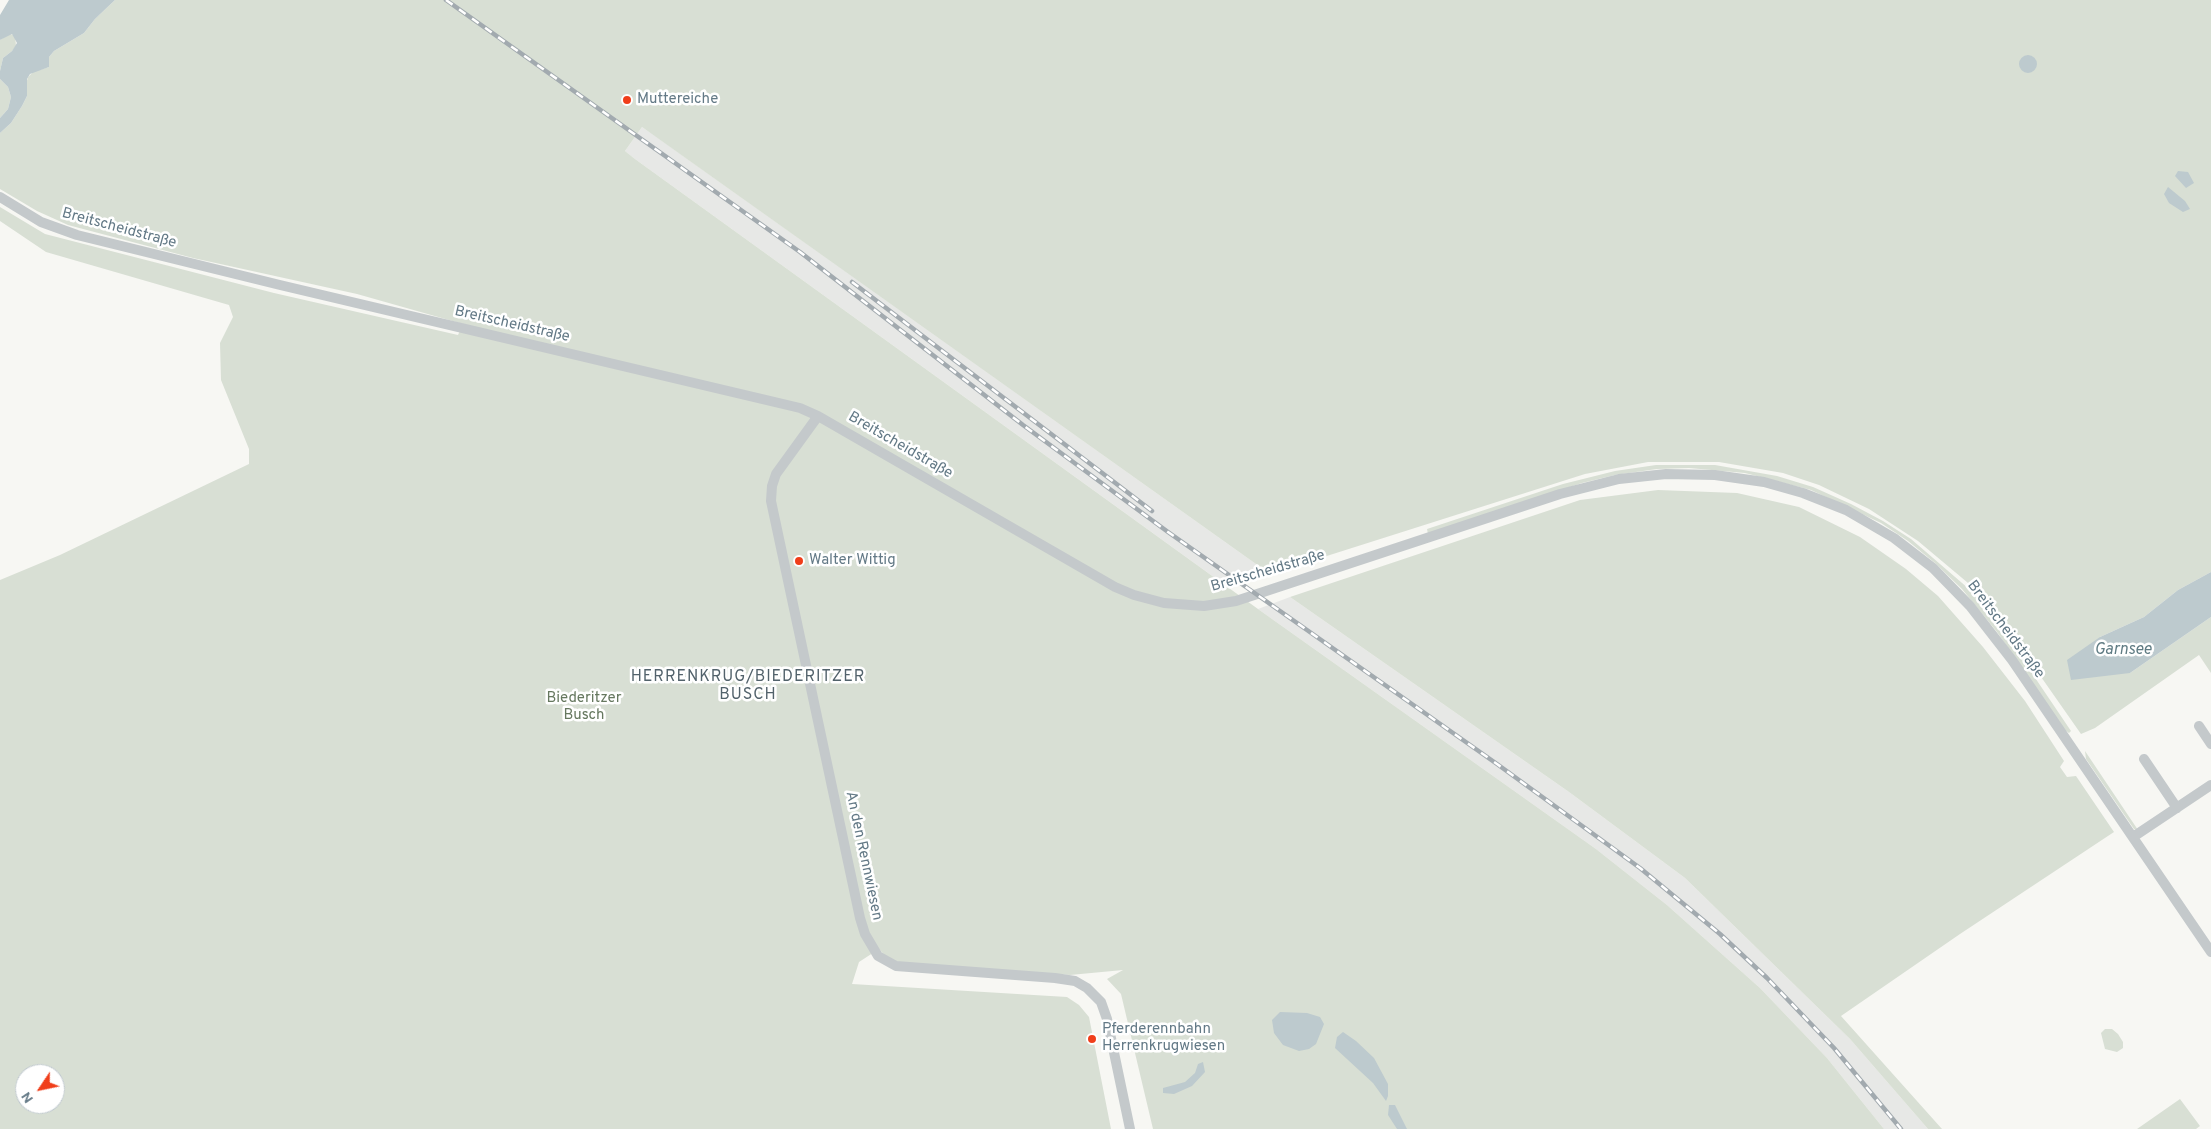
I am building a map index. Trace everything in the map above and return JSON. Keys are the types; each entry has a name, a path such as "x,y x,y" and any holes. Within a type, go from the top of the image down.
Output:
{"street":[{"name":"Breitscheidstraße","path":"0,197 41,222 77,235 457,328 778,401 818,416 1115,587 1149,600 1178,606 1217,605 1244,598 1560,494 1618,479 1666,474 1715,474 1764,482 1803,493 1846,510 1886,532 1925,561 1960,594 2012,660 2211,952"},
{"name":"An den Rennwiesen","path":"818,416 778,470 772,486 771,502 865,934 878,956 888,964 896,966 1055,978 1075,981 1087,988 1101,1002 1107,1019 1130,1129"},
{"path":"2199,726 2211,744"},
{"path":"2144,759 2177,808"},
{"path":"2133,837 2211,785"}],"shaded area":[{"path":"642,127 1270,574 1229,588 635,159 625,151"},
{"path":"1290,597 1569,792 1685,878 1850,1039 1928,1129 1884,1129 1827,1058 1760,988 1667,905 1596,849 1258,609"}],"green space":[{"name":"Biederitzer Busch","path":"115,0 2211,0 2211,572 2178,590 2144,617 2100,637 2130,673 2211,617 2211,673 2199,655 2095,728 2081,734 1997,614 1974,588 1918,541 1869,509 1819,485 1783,473 1719,462 1648,462 1585,474 1270,574 642,127 625,151 635,159 1258,609 1596,849 1667,905 1760,988 1827,1058 1884,1129 1153,1129 1121,994 1107,979 1123,970 1070,975 899,963 887,958 879,949 859,962 852,984 1067,997 1079,1005 1089,1017 1111,1129 0,1129 0,580 60,555 249,464 249,449 221,380 220,343 233,317 229,305 46,252 0,221 0,207 45,234 274,293 458,335 463,324 357,294 193,258 68,225 37,211 0,189 0,133 11,123 27,96 26,84 28,77 33,72 49,67 49,57 54,51 84,33 95,19"},
{"path":"9,34 15,35 16,46 3,58 0,71 0,40"},
{"path":"0,79 8,87 11,97 8,109 0,118"},
{"path":"1656,465 1715,465 1777,476 1813,487 1883,521 1911,539 1969,589 1992,614 2071,731 2069,733 2065,730 1997,632 1962,589 1935,563 1908,541 1881,523 1811,490 1745,473 1689,468 1657,469 1615,475 1582,483 1428,534 1427,529 1563,484 1615,471"},
{"path":"1658,490 1737,493 1799,507 1860,537 1906,569 1938,596 1983,647 2025,701 2064,761 2060,767 2067,777 2076,776 2114,832 1841,1016 1942,1129 1928,1129 1850,1039 1685,878 1569,792 1290,597 1580,500"},
{"path":"2085,751 2138,830 2134,829 2086,759"},
{"path":"2105,1029 2112,1029 2118,1034 2123,1042 2123,1048 2117,1052 2105,1049 2101,1033"},
{"path":"2180,1099 2200,1126 2196,1129 2137,1129"}],"water":[{"path":"9,0 115,0 95,19 84,33 54,51 49,57 49,67 30,74 27,79 27,96 22,106 11,123 0,133 0,118 8,109 11,97 8,87 0,79 0,71 3,58 12,51 17,43 12,34 0,40 0,15"},
{"path":"2028,55 2034,58 2037,64 2034,70 2028,73 2022,70 2019,64 2022,58"},
{"path":"2178,171 2188,172 2194,183 2186,188 2175,176"},
{"path":"2168,187 2185,201 2190,209 2183,212 2169,203 2164,194"},
{"name":"Garnsee","path":"2211,572 2211,617 2130,673 2071,680 2067,660 2100,637 2144,617 2178,590"},
{"path":"1280,1012 1307,1013 1320,1017 1324,1024 1316,1044 1309,1049 1299,1051 1283,1045 1274,1033 1272,1020"},
{"path":"1343,1032 1374,1058 1388,1084 1386,1101 1373,1083 1335,1048 1337,1037"},
{"path":"1203,1062 1205,1072 1192,1086 1174,1094 1163,1093 1163,1088 1185,1082 1195,1073 1198,1064"},
{"path":"1389,1105 1395,1105 1407,1129 1397,1129 1388,1115"}],"railway":[{"path":"446,0 800,252 1023,425 1168,532 1497,764 1640,868 1720,934 1767,978 1834,1048 1901,1129"},
{"path":"852,282 1152,511"}],"place":[{"name":"Muttereiche","path":"627,100"},
{"name":"Walter Wittig","path":"799,561"},
{"name":"Pferderennbahn Herrenkrugwiesen","path":"1092,1039"}],"district":[{"name":"HERRENKRUG/BIEDERITZER BUSCH","path":"748,687"}]}
